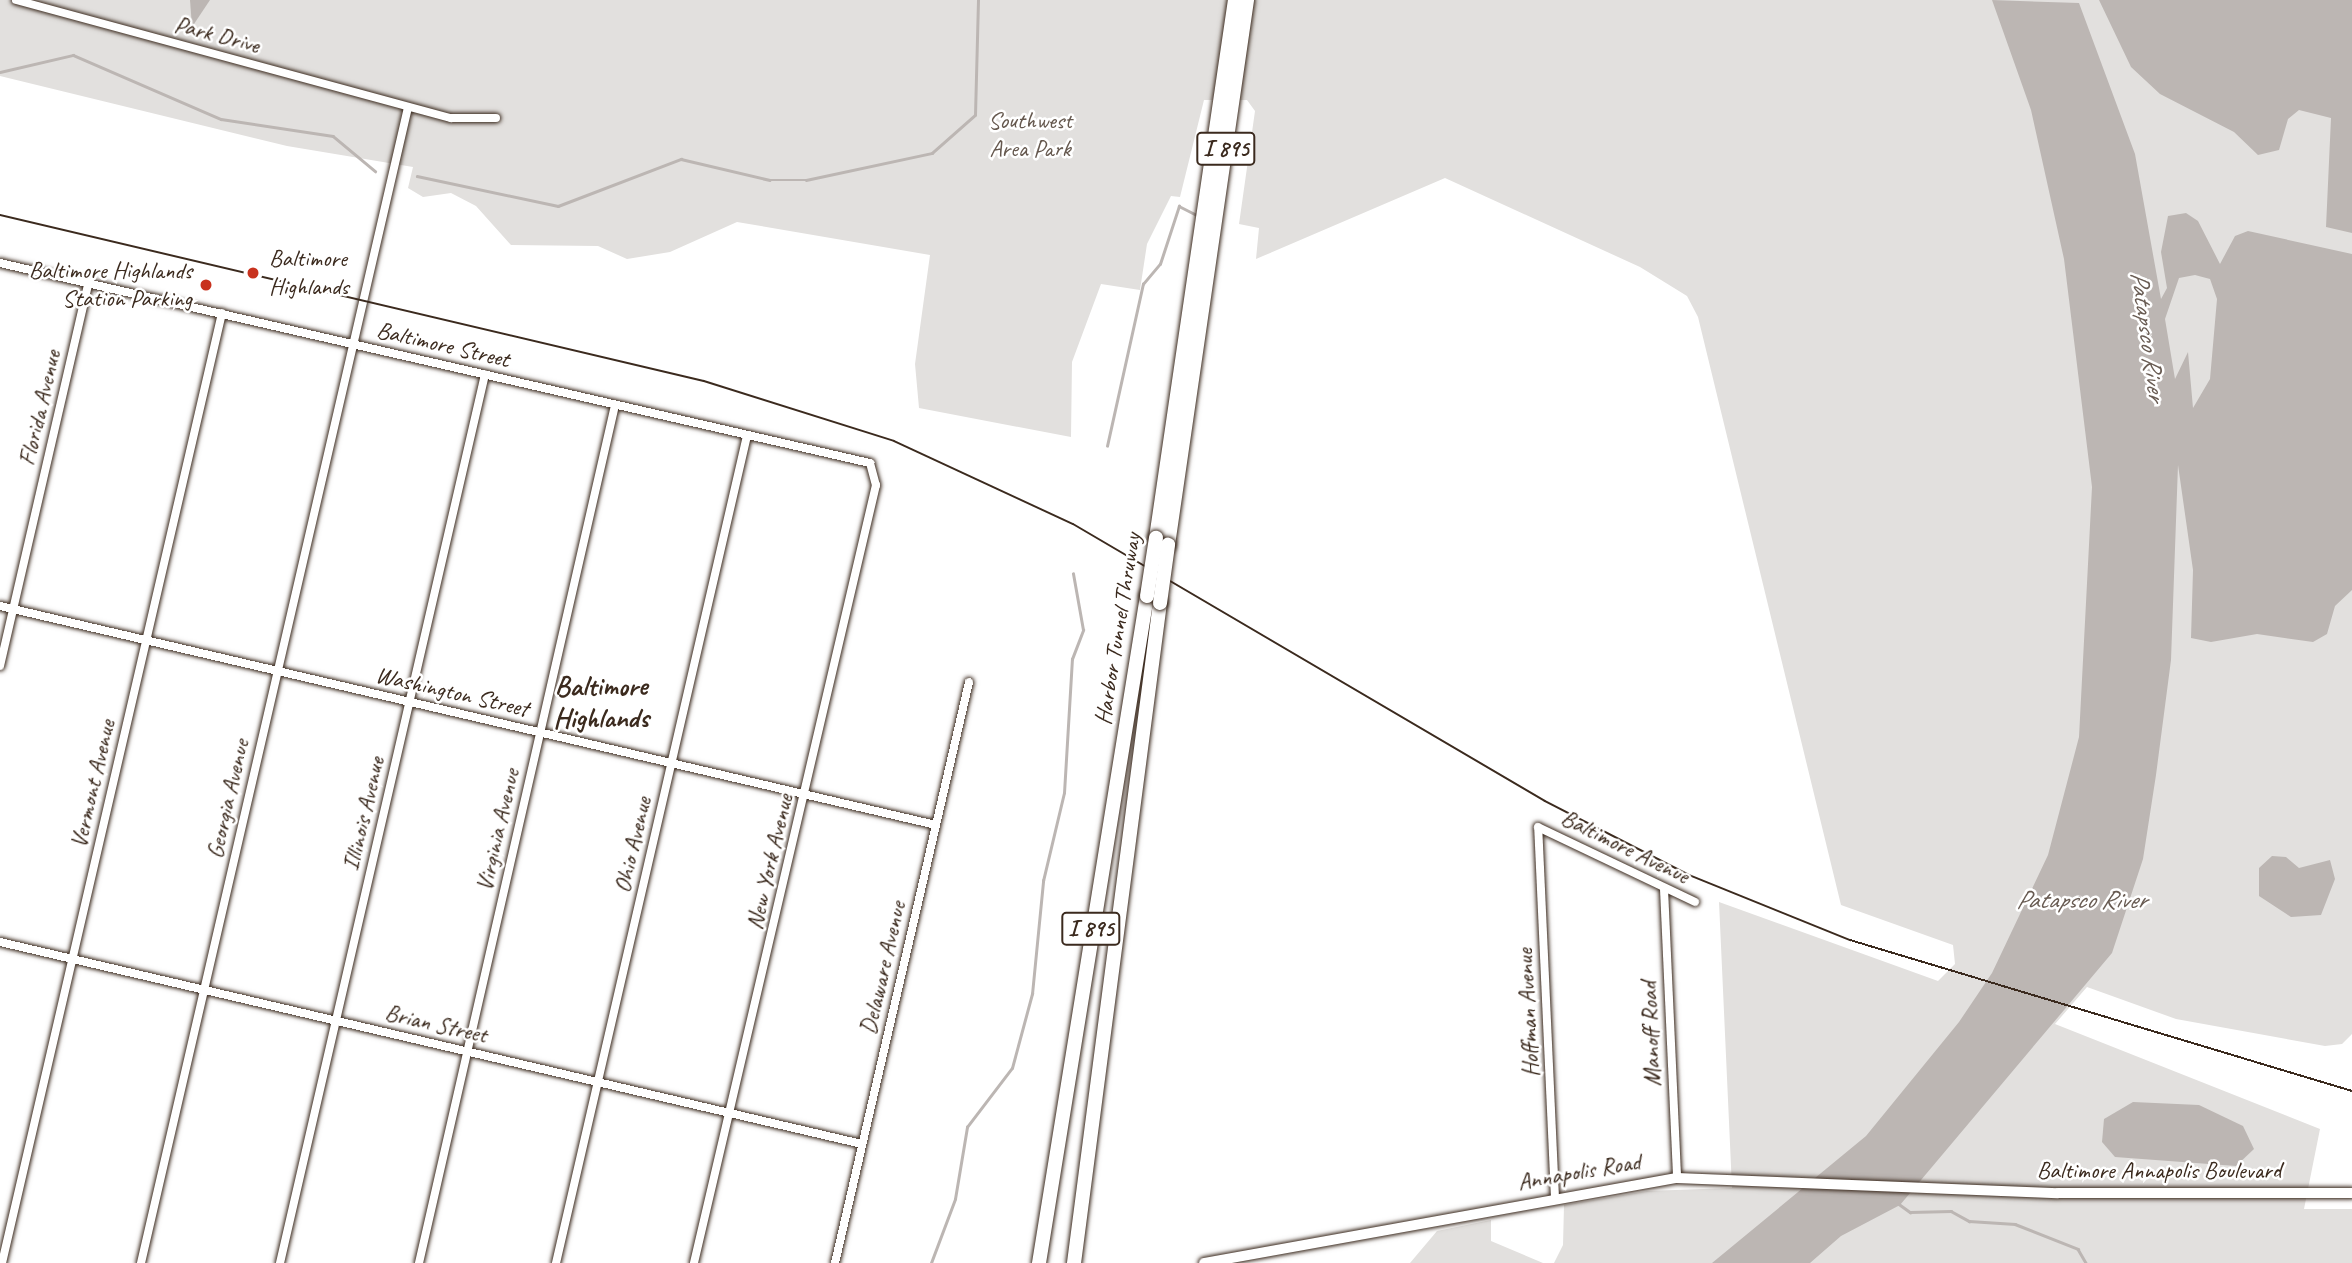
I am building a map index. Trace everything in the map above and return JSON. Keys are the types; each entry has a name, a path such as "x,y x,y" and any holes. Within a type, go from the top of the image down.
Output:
{"highway":[{"name":"Harbor Tunnel Thruway","path":"1198,297 1235,0"},
{"name":"Harbor Tunnel Thruway","path":"1074,1261 1162,541 1198,297 1247,0"},
{"name":"Harbor Tunnel Thruway","path":"1039,1263 1154,600"}],"main road":[{"name":"Annapolis Road","path":"1204,1263 1677,1178 1967,1190"},
{"name":"Baltimore Annapolis Boulevard","path":"1967,1190 2352,1193"}],"street":[{"name":"Park Drive","path":"16,0 408,107 471,120 496,118"},
{"path":"353,343 408,107"},
{"name":"Baltimore Street","path":"0,262 747,436 857,457 874,469"},
{"name":"Florida Avenue","path":"0,666 89,281"},
{"name":"Vermont Avenue","path":"2,1263 222,313"},
{"name":"Georgia Avenue","path":"141,1263 353,343"},
{"name":"Illinois Avenue","path":"279,1263 485,374"},
{"name":"Virginia Avenue","path":"419,1263 615,405"},
{"name":"Ohio Avenue","path":"556,1263 747,436"},
{"name":"New York Avenue","path":"694,1263 876,485 874,469"},
{"name":"Washington Street","path":"0,606 936,825"},
{"name":"Delaware Avenue","path":"835,1263 969,682"},
{"name":"Baltimore Avenue","path":"1538,827 1695,902"},
{"name":"Hoffman Avenue","path":"1538,827 1555,1198"},
{"name":"Manoff Road","path":"1664,889 1677,1178"},
{"name":"Brian Street","path":"0,942 862,1144"}],"green space":[{"name":"Southwest Area Park","path":"0,0 2352,0 2352,1034 2342,1044 2325,1046 2176,1019 2087,987 2055,1024 2320,1129 2304,1209 2352,1209 2352,1263 1554,1263 1563,1245 1564,1205 1647,1191 1732,1188 1719,902 1938,981 1955,964 1953,945 1841,905 1698,317 1687,296 1640,267 1445,178 1256,259 1259,228 1239,224 1255,111 1247,100 1204,100 1180,197 1171,196 1147,244 1140,290 1101,284 1072,362 1071,437 919,408 915,364 930,255 737,222 670,252 627,259 598,246 511,245 476,206 451,193 423,197 408,188 413,167 287,146 0,76"},
{"path":"1491,1220 1491,1241 1543,1263 1410,1263 1437,1231"}],"water":[{"path":"190,0 210,0 192,27"},
{"name":"Patapsco River","path":"1992,0 2079,3 2135,154 2161,299 2167,288 2161,252 2168,216 2186,213 2198,221 2220,264 2235,236 2248,231 2352,254 2352,590 2335,606 2327,634 2313,642 2257,634 2211,642 2191,638 2193,570 2178,465 2171,660 2156,775 2143,859 2112,953 1900,1205 1841,1236 1810,1263 1712,1263 1866,1136 1959,1022 1992,973 2048,855 2079,737 2092,487 2064,259 2031,110","holes":["2195,275 2210,279 2217,299 2210,379 2193,408 2188,352 2175,379 2165,319 2179,278"]},
{"path":"2099,0 2352,0 2352,233 2326,227 2331,118 2299,110 2288,119 2279,150 2258,155 2234,132 2160,94 2131,67"},
{"path":"2272,856 2286,857 2299,868 2330,860 2335,879 2321,915 2291,917 2259,896 2259,868"},
{"path":"2133,1102 2199,1105 2243,1126 2254,1149 2236,1166 2115,1157 2102,1142 2104,1119"}],"waterway":[{"path":"417,176 558,206 681,159 770,180 806,180 932,153 975,115 978,0"},
{"path":"0,72 73,55 221,119 333,136 375,171"},
{"path":"1107,446 1143,284 1160,264 1179,206 1197,215"},
{"path":"931,1263 955,1199 967,1127 1012,1068 1032,994 1043,881 1064,793 1072,659 1083,630 1073,574"},
{"path":"1899,1204 1910,1212 1951,1211 1969,1221 2015,1224 2078,1249 2086,1263"}],"tram line":[{"path":"0,215 704,381 894,441 1073,524 1545,801 1689,875 1850,940 2352,1091"}],"place":[{"name":"Baltimore Highlands","path":"253,273"},
{"name":"Baltimore Highlands Station Parking","path":"206,285"}],"district":[{"name":"Baltimore Highlands","path":"601,702"}]}
